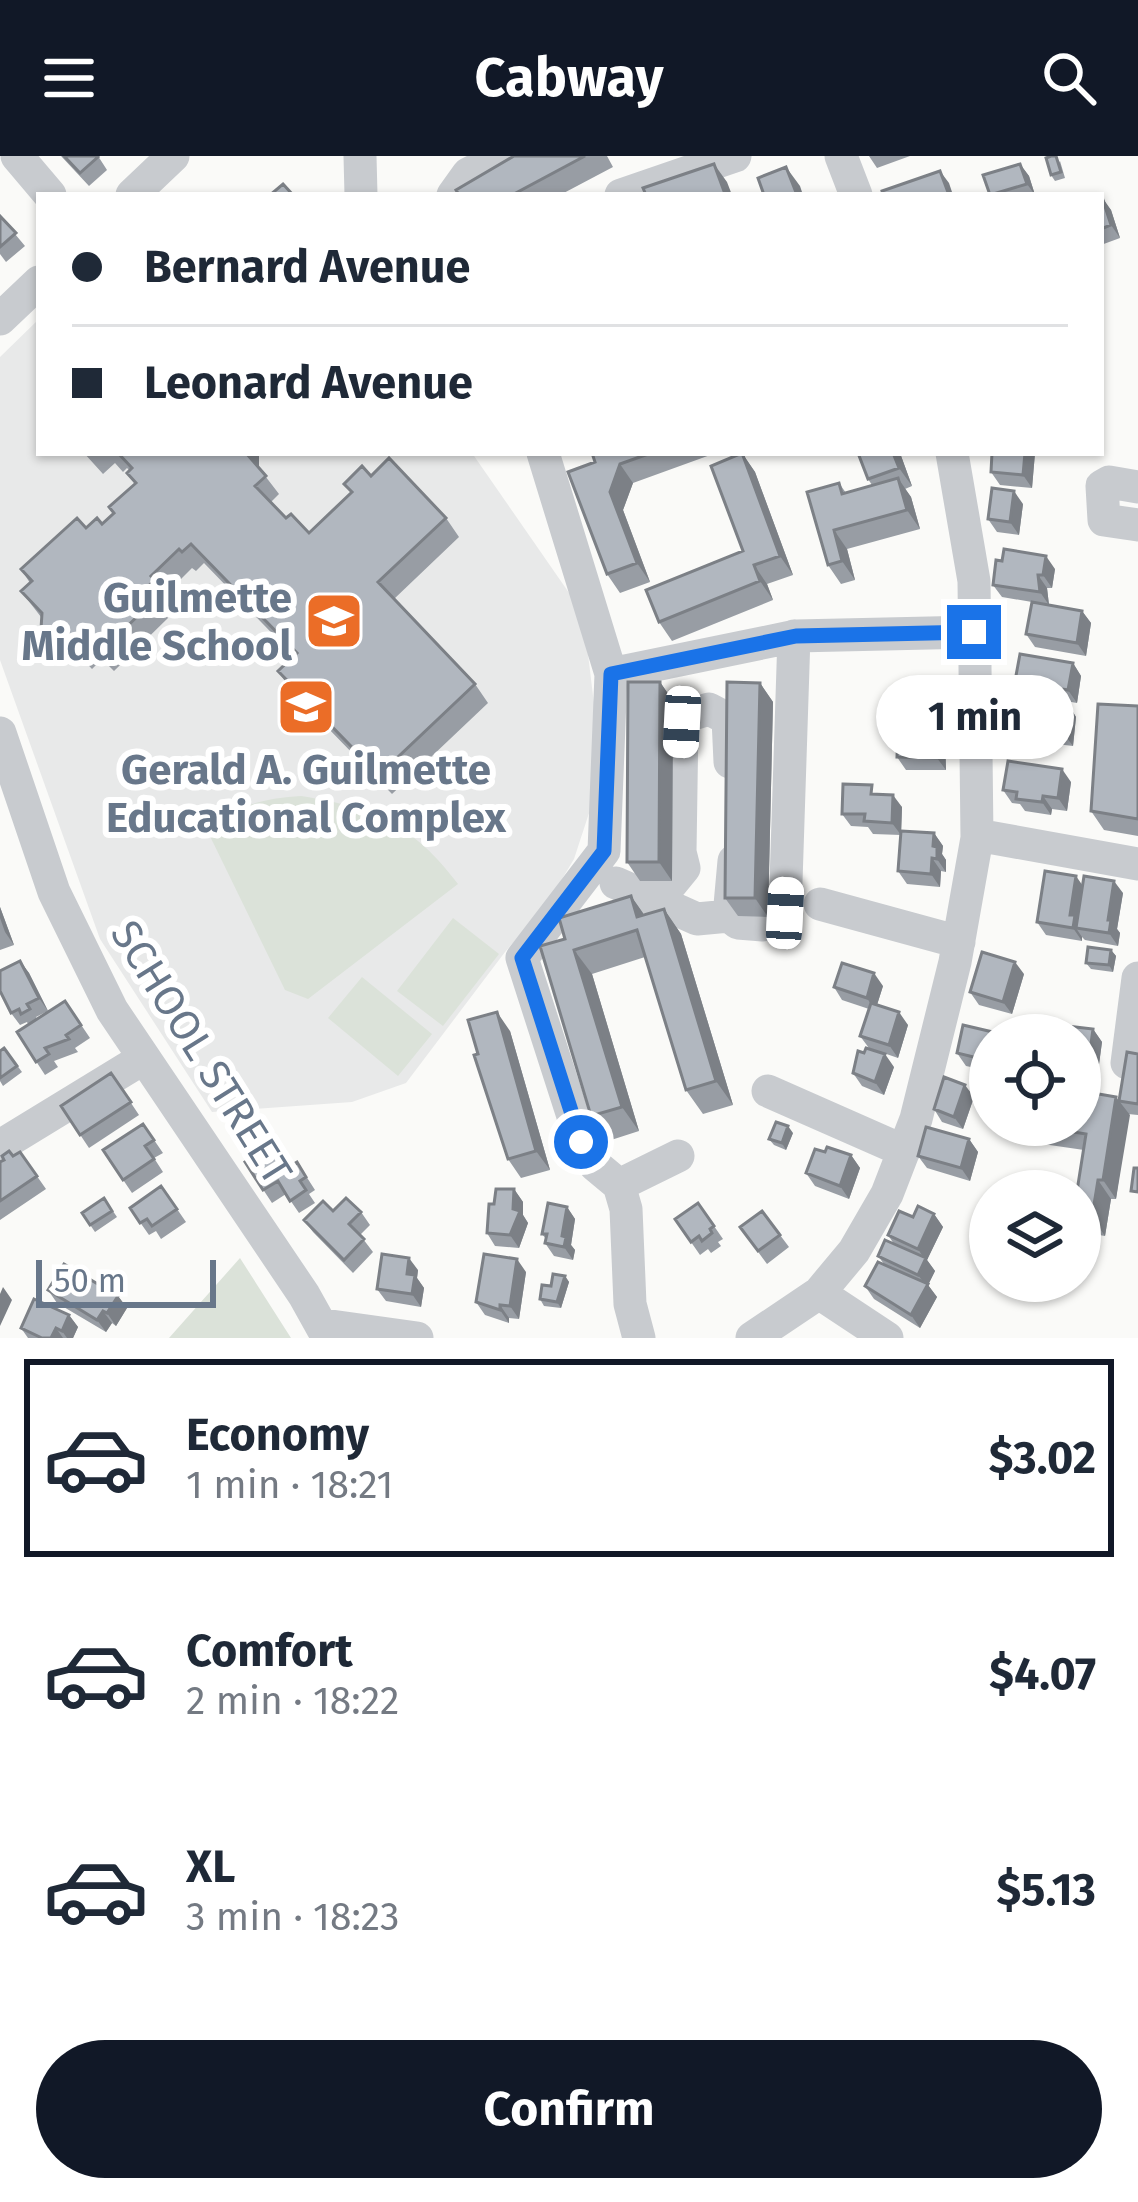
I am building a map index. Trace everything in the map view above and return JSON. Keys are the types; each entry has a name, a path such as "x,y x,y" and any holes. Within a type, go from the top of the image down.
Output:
{"street":[{"path":"17,156 47,192"},
{"path":"135,192 173,156"},
{"path":"360,156 361,192"},
{"path":"455,192 468,174 503,156"},
{"path":"630,192 735,156"},
{"path":"841,156 855,192"},
{"path":"0,319 36,285"},
{"path":"544,456 611,674 604,851 522,958 581,1142 595,1165 619,1186 626,1209 630,1304 640,1338"},
{"path":"752,1338 819,1294 854,1251 887,1194 916,1119 959,942 977,835 971,558 953,456"},
{"path":"1138,488 1109,482 1102,486 1101,511 1104,520 1138,525"},
{"path":"611,674 794,636 974,632"},
{"path":"616,883 697,920 729,916 738,923 763,925 785,913 794,636"},
{"path":"657,902 684,868 680,852 682,722 693,713 709,710 728,719 731,788"},
{"name":"SCHOOL STREET","path":"0,733 54,892 112,1010 326,1331"},
{"path":"729,916 733,834"},
{"path":"977,835 1138,864"},
{"path":"820,904 959,942"},
{"path":"1126,1063 1138,978"},
{"path":"0,1146 144,1058"},
{"path":"768,1091 904,1151"},
{"path":"619,1186 678,1156"},
{"path":"819,1294 887,1338"},
{"path":"326,1331 417,1338"}],"shaded area":[{"name":"Gerald A. Guilmette Educational Complex","path":"36,322 36,456 474,456 574,600 588,654 600,754 590,810 574,859 547,904 406,1083 352,1102 212,1112 100,939 0,660 0,357"},
{"path":"301,796 350,806 390,822 425,847 458,884 308,999 285,990 205,826 251,805"},
{"path":"453,918 499,954 443,1026 397,991"},
{"path":"362,977 432,1034 398,1076 328,1018"},
{"path":"240,1258 291,1338 169,1338"}],"building":[{"path":"64,156 97,156 98,157 80,173"},
{"path":"514,156 585,156 518,192 456,190"},
{"path":"1056,156 1061,172 1051,175 1046,158"},
{"path":"714,164 724,192 645,192 643,188"},
{"path":"1020,164 1027,184 989,192 983,175"},
{"path":"786,167 796,192 763,192 758,178"},
{"path":"940,171 948,192 882,192"},
{"path":"0,216 16,233 0,247"},
{"path":"121,456 249,456 266,476 255,486 286,518 291,514 309,533 352,492 344,484 362,466 371,476 389,458 446,518 378,582 475,684 379,775 278,671 297,653 191,544 151,576 155,580 145,589 155,599 101,652 89,640 79,650 58,629 41,629 42,613 21,591 32,581 21,569 77,518 86,528 97,518 102,524 114,513 109,507 136,483 127,473 132,468"},
{"path":"593,456 643,456 620,464 610,492 637,563 607,574 568,472 595,462"},
{"path":"743,456 780,556 754,565 760,581 659,622 646,590 743,551 711,466"},
{"path":"859,456 894,456 899,468 868,479"},
{"path":"992,456 1025,456 1023,475 991,472"},
{"path":"898,478 907,510 834,530 842,561 828,565 807,492 839,483 842,494"},
{"path":"992,488 1014,491 1010,522 988,519"},
{"path":"1004,549 1046,556 1043,575 1038,575 1040,592 993,585 996,560 1002,561"},
{"path":"1032,602 1082,611 1077,643 1026,634"},
{"path":"1020,654 1073,663 1068,690 1015,681"},
{"path":"628,682 660,682 659,862 627,862"},
{"path":"727,682 760,683 755,898 725,898"},
{"path":"1018,698 1068,704 1064,734 1014,728"},
{"path":"1098,704 1138,706 1138,819 1091,811"},
{"path":"898,725 936,725 937,758 897,757"},
{"path":"1008,761 1062,769 1058,798 1043,796 1042,802 1016,799 1017,792 1003,790"},
{"path":"843,784 872,785 871,794 893,795 892,823 864,821 865,814 842,814"},
{"path":"901,831 934,833 937,859 932,858 931,874 898,871"},
{"path":"1045,871 1076,876 1070,915 1075,915 1073,928 1037,922"},
{"path":"1084,876 1114,881 1109,933 1076,928"},
{"path":"631,896 637,917 664,909 716,1081 686,1090 637,930 574,950 622,1107 591,1116 540,946 565,939 559,918"},
{"path":"1088,947 1111,950 1109,965 1086,963"},
{"path":"982,952 1015,962 1003,1002 970,992"},
{"path":"20,961 39,998 21,1014 19,1009 11,1013 0,991 0,971"},
{"path":"842,963 874,973 867,998 834,987"},
{"path":"65,1001 81,1025 66,1035 69,1039 45,1048 49,1054 36,1062 17,1032"},
{"path":"871,1003 899,1012 889,1045 860,1036"},
{"path":"497,1012 536,1151 508,1159 474,1055 478,1054 468,1020"},
{"path":"963,1025 969,1026 969,1056 957,1053"},
{"path":"4,1048 17,1066 0,1078 0,1051"},
{"path":"866,1048 885,1054 875,1082 853,1073 858,1051 864,1053"},
{"path":"1127,1052 1138,1054 1138,1104 1119,1101"},
{"path":"111,1073 131,1102 80,1135 61,1106"},
{"path":"944,1077 965,1085 954,1117 934,1109"},
{"path":"1101,1094 1116,1097 1103,1180 1101,1170 1080,1170 1084,1146 1101,1146"},
{"path":"776,1122 788,1126 782,1143 769,1139"},
{"path":"143,1124 154,1140 145,1146 154,1159 123,1180 103,1150"},
{"path":"926,1127 969,1139 961,1168 918,1156"},
{"path":"268,1146 287,1168 297,1162 306,1177 300,1181 306,1190 290,1201 278,1181 263,1190 245,1162"},
{"path":"827,1147 851,1155 840,1186 806,1173 815,1149 825,1152"},
{"path":"9,1151 13,1156 20,1152 37,1176 0,1201 0,1162"},
{"path":"1134,1168 1138,1168 1138,1192 1131,1191"},
{"path":"161,1186 177,1209 152,1226 147,1219 140,1223 130,1208"},
{"path":"496,1189 514,1189 513,1209 520,1211 510,1235 487,1233 489,1204 494,1204"},
{"path":"104,1198 112,1211 90,1225 82,1213"},
{"path":"346,1198 361,1212 349,1224 364,1239 344,1260 304,1220 323,1201 333,1211"},
{"path":"548,1203 567,1207 564,1247 545,1243 547,1234 542,1234"},
{"path":"698,1203 714,1226 702,1241 699,1236 691,1242 675,1219"},
{"path":"918,1206 934,1214 918,1249 888,1235 899,1211 913,1217"},
{"path":"762,1211 780,1235 758,1251 740,1227"},
{"path":"885,1240 926,1258 918,1275 878,1256"},
{"path":"382,1254 409,1258 407,1274 415,1275 412,1294 377,1289"},
{"path":"484,1254 517,1259 510,1306 500,1305 500,1310 476,1302"},
{"path":"878,1262 928,1284 911,1315 865,1286"},
{"path":"64,1264 118,1296 107,1313 103,1311 97,1320 48,1290"},
{"path":"553,1274 565,1276 557,1302 540,1299 542,1285 551,1286"},
{"path":"34,1299 69,1315 62,1331 56,1328 51,1338 21,1328"}],"place":[{"name":"Guilmette Middle School","path":"334,621"},
{"name":"Gerald A. Guilmette Educational Complex","path":"306,707"}],"route":[{"path":"581,1142 522,958 604,851 611,674 796,636 974,632"}]}
